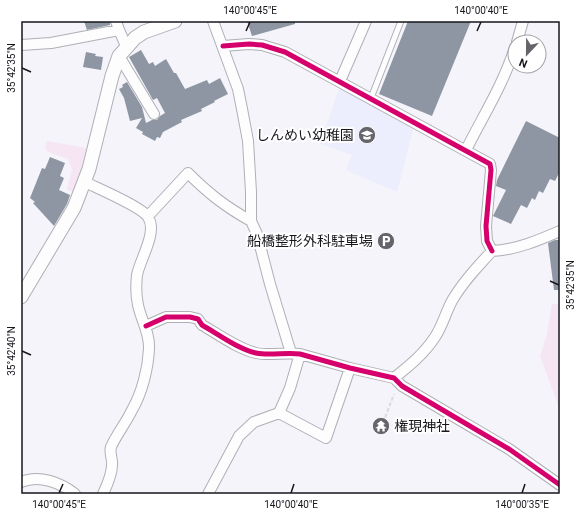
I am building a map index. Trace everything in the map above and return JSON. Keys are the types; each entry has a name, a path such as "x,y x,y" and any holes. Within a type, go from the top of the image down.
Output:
{"street":[{"path":"21,297 74,208 89,169 112,76 122,51 135,38 144,32 175,21"},
{"path":"208,494 239,436 254,422 279,413 290,388 295,353 270,284 257,234 251,221 248,141 238,89 213,21"},
{"path":"340,81 366,21"},
{"path":"519,34 523,21"},
{"path":"21,46 51,43 118,26 122,51 154,114"},
{"path":"223,46 249,44 262,45 285,52 490,164 492,170 486,226 487,241 492,251"},
{"path":"466,150 507,67"},
{"path":"148,216 188,173 204,189 226,207 251,221"},
{"path":"84,182 132,205 148,216 151,224 151,232 137,275 136,288 138,305 146,326 149,348 146,368 140,391 133,409 110,449 113,465 103,494"},
{"path":"396,381 426,350 436,337 452,301 464,283 492,251 500,251 537,241 560,231"},
{"path":"146,326 166,317 190,317 198,320 202,325 245,350 258,353 295,353 396,381 509,449 560,485"},
{"path":"279,413 326,438 350,368"},
{"path":"21,482 25,480 42,479 66,487 76,494"}],"lane":[{"path":"371,98 401,21"}],"path":[{"path":"383,422 396,381"}],"shaded area":[{"name":"しんめい幼稚園","path":"340,86 414,126 397,192 346,170 352,155 320,144"},
{"path":"47,141 86,148 81,172 73,191 67,190 72,169 68,159 48,152 45,147"},
{"path":"552,304 560,304 560,410 540,356 547,334"}],"building":[{"path":"84,21 110,21 110,25 87,30"},
{"path":"247,21 295,21 295,24 252,36"},
{"path":"408,21 471,21 432,116 379,94"},
{"path":"141,50 149,64 153,62 155,66 166,59 185,89 207,80 209,84 220,78 228,94 201,109 202,111 181,120 182,122 163,132 160,138 157,137 155,141 142,134 143,132 136,128 142,118 130,121 124,98 119,89 127,82 142,107 146,123 152,120 157,120 165,113 157,98 153,100 129,57"},
{"path":"86,52 96,54 95,56 103,57 101,70 83,67"},
{"path":"526,121 560,138 560,171 555,181 550,179 543,193 539,191 535,200 532,198 527,208 521,205 511,224 493,216 506,190 496,186 497,180"},
{"path":"50,157 65,163 60,176 64,178 59,190 70,195 67,204 54,226 30,198 42,168 45,169"},
{"path":"555,240 560,240 560,290 554,290 548,243"}],"cycle path":[{"path":"223,46 249,44 262,45 285,52 490,164 491,170 486,226 487,241 492,251"},
{"path":"146,326 166,317 190,317 198,319 202,325 235,345 249,351 267,354 300,354 394,378 402,386 509,449 560,485"}],"place":[{"name":"しんめい幼稚園","path":"367,135"},
{"name":"船橋整形外科駐車場","path":"386,241"},
{"name":"権現神社","path":"381,426"}]}
